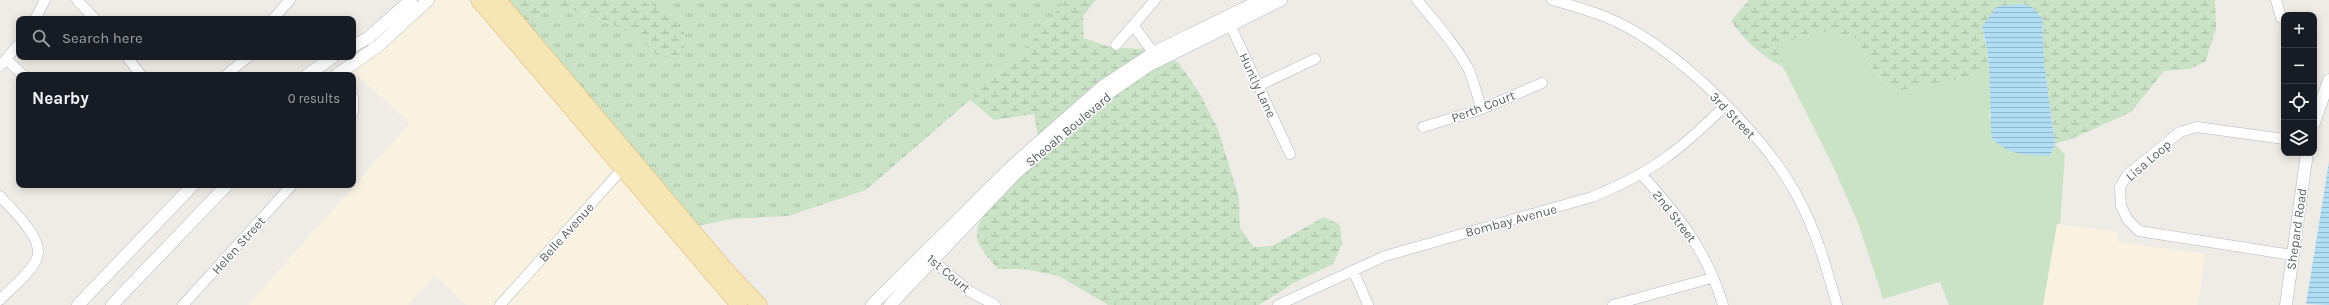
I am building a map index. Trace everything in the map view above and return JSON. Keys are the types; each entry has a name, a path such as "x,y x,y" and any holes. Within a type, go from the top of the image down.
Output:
{"main road":[{"path":"479,0 572,110 627,164 759,305"},
{"path":"498,0 603,124 627,164 739,305"},
{"path":"572,110 603,124"}],"street":[{"path":"37,16 45,0"},
{"path":"77,0 92,16"},
{"path":"276,16 290,0"},
{"path":"356,44 368,38 411,0"},
{"path":"343,72 378,46 428,0"},
{"path":"1116,45 1155,0"},
{"name":"Sheoah Boulevard","path":"1228,21 1261,0"},
{"name":"Sheoah Boulevard","path":"872,305 923,252 1012,166 1103,86 1157,56 1228,21 1281,0"},
{"path":"1417,0 1452,41 1460,54 1470,72 1482,109"},
{"name":"3rd Street","path":"1552,0 1590,10 1618,22 1646,38 1680,64 1726,105 1774,160 1795,192 1823,254 1837,305"},
{"path":"2276,0 2281,18"},
{"name":"Huntly Lane","path":"1228,21 1290,154"},
{"path":"1133,25 1157,56"},
{"path":"16,47 3,62 18,72"},
{"name":"Sheoah Boulevard","path":"890,305 1016,174 1108,94 1157,56"},
{"path":"1258,86 1315,59"},
{"path":"128,60 138,72"},
{"path":"230,72 244,60"},
{"path":"311,72 329,60"},
{"path":"2315,120 2329,80"},
{"name":"Perth Court","path":"1423,127 1482,109 1542,83"},
{"name":"Bombay Avenue","path":"1278,305 1385,256 1422,244 1592,197 1642,175 1685,145 1726,105"},
{"name":"Lisa Loop","path":"2281,139 2197,127 2180,132 2127,175 2120,187 2121,206 2127,218 2139,231 2292,255"},
{"name":"Shepard Road","path":"2286,305 2307,156"},
{"name":"Belle Avenue","path":"500,305 627,164"},
{"name":"2nd Street","path":"1642,175 1689,230 1703,255 1722,305"},
{"path":"78,305 190,188"},
{"path":"112,305 224,188"},
{"name":"Helen Street","path":"183,305 289,188"},
{"path":"0,196 34,237 38,248 37,258 33,266 0,300"},
{"name":"1st Court","path":"923,252 932,262 969,291 995,305"},
{"path":"1353,270 1368,305"},
{"path":"1613,305 1712,278"}],"shaded area":[{"path":"435,0 468,0 614,171 494,305 466,305 435,275 408,305 248,305 352,188 356,188 356,184 410,123 356,74 356,72 351,70 380,49"},
{"path":"620,178 730,305 506,305"},
{"path":"2057,224 2118,232 2119,242 2205,254 2198,305 2043,305"}],"green space":[{"path":"507,0 641,0 669,14 685,34 684,54 660,57 630,33 587,13 551,7 525,23"},
{"path":"641,0 1065,0 1038,35 970,100 866,190 788,216 731,219 697,226 525,23 551,7 587,13 630,33 660,57 669,14"},
{"path":"1065,0 1096,0 1083,16 1084,38 1110,47 1116,51 1119,48 1146,49 1148,51 1038,137 1034,114 994,120 970,100 1038,35"},
{"path":"1749,0 2215,0 2216,29 2205,62 2189,69 2164,71 2131,112 2074,138 2055,144 2044,63 2042,18 2006,6 1999,6 1982,26 1989,64 1966,78 1897,91 1883,81 1872,68 1856,38 1810,34 1783,44 1783,67 1775,63 1754,47 1731,21"},
{"path":"1831,31 1856,38 1877,75 1897,91 1966,78 1989,64 1991,99 1989,118 2050,156 2055,144 2065,155 2060,224 2057,224 2043,305 1949,305 1940,282 1883,299 1858,223 1833,166 1783,67 1782,44 1810,34"},
{"path":"1170,59 1178,62 1199,92 1218,129 1239,198 1240,228 1254,247 1272,246 1324,217 1340,225 1342,244 1333,264 1292,284 1259,305 1108,305 1059,276 1023,269 998,269 983,251 978,241 977,230 987,212 1006,189 1032,163 1062,137 1124,89"}],"water":[{"path":"2023,4 2032,7 2042,18 2044,63 2055,144 2050,156 2026,155 2012,152 1999,145 1992,139 1989,66 1982,26 1998,6"},
{"path":"2329,162 2329,305 2306,304"}]}
